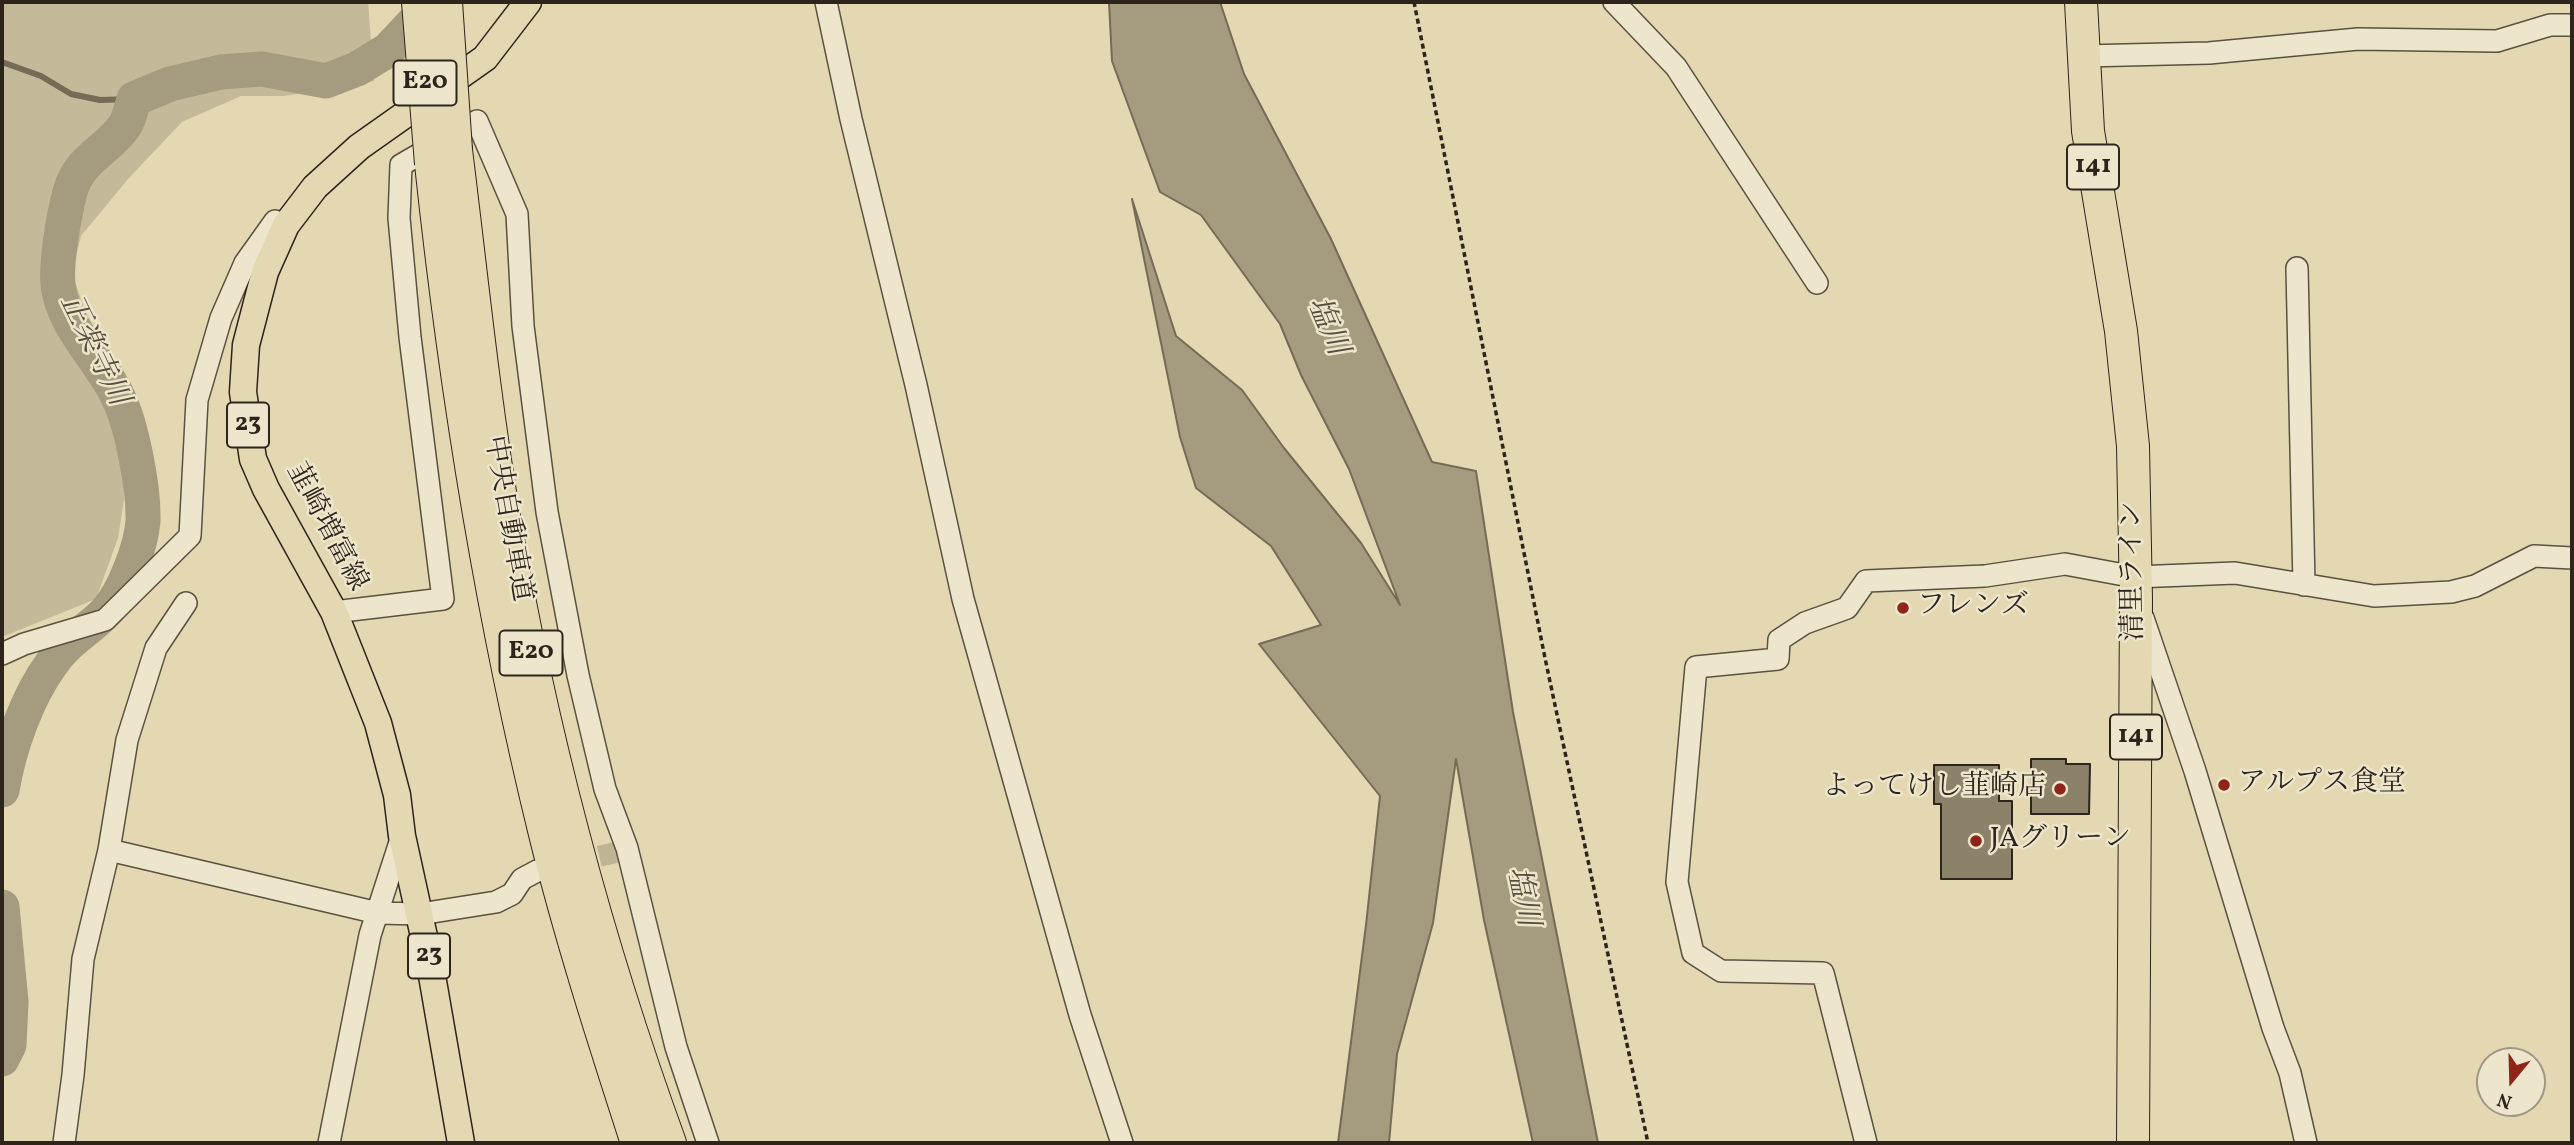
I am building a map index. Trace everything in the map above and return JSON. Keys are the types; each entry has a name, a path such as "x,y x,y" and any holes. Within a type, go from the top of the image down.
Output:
{"highway":[{"name":"中央自動車道","path":"418,2 520,604 574,842 606,952 670,1143"},
{"name":"中央自動車道","path":"446,2 444,290 460,404 496,606 546,836 575,944 637,1143"},
{"name":"清里ライン","path":"2081,2 2088,131 2121,331 2133,446 2136,588 2133,1143"}],"main road":[{"name":"韮崎増富線","path":"461,1143 421,914 402,836 397,795 378,723 334,612 266,489 253,459 243,391 246,345 253,312 265,272 286,225 315,187 359,147 485,58 528,2"}],"street":[{"path":"826,2 963,599 1080,1016 1122,1143"},
{"path":"1614,2 1676,67 1817,283"},
{"path":"2084,56 2209,53 2358,38 2497,41 2550,25 2572,25"},
{"path":"334,612 443,598 410,337 399,218 401,164 477,121 517,214 523,326 547,512 581,688 605,789 676,1046 708,1143"},
{"path":"2,654 24,644 105,620 190,536 197,400 221,318 245,263 275,221 286,225"},
{"path":"2297,268 2304,585"},
{"path":"1866,1143 1823,974 1721,971 1693,953 1677,882 1696,667 1778,660 1779,640 1805,623 1847,608 1866,581 1985,576 2065,564 2136,588 2235,573 2374,596 2451,592 2475,586 2534,556 2572,558"},
{"path":"2136,588 2273,1028 2290,1073 2306,1143"},
{"path":"65,1143 83,959 109,850 127,740 156,648 186,603"},
{"path":"329,1143 370,935 402,836"},
{"path":"109,850 378,913 421,914 496,902 512,894 522,879 537,871"}],"path":[{"path":"1413,2 1545,659 1648,1143"}],"shaded area":[{"path":"2,2 368,2 374,81 284,96 241,96 182,122 128,179 81,236 72,273 88,319 105,353 124,461 124,500 118,538 96,599 2,637"}],"water":[{"name":"塩川","path":"1109,2 1220,2 1244,74 1331,239 1432,462 1476,471 1513,712 1598,1143 1533,1143 1484,920 1456,759 1433,923 1397,1054 1389,1143 1338,1143 1380,796 1259,644 1321,625 1271,546 1196,488 1180,437 1132,199 1176,336 1242,390 1284,448 1361,543 1400,605 1349,469 1301,375 1280,324 1201,215 1160,192 1112,61"}],"building":[{"name":"よってけし韮崎店","path":"2031,759 2066,759 2066,764 2090,764 2089,814 2031,814"},
{"name":"JAグリーン","path":"1934,765 1999,765 1999,801 2012,801 2012,879 1941,879 1941,804 1934,804"}],"waterway":[{"name":"正楽寺川","path":"2,790 14,740 35,691 43,676 70,642 105,613 119,594 139,544 143,521 136,457 123,409 111,384 69,319 59,291 60,242 74,181 86,164 123,128 134,99 170,84 221,72 262,69 326,81 357,69 388,50 433,2"},
{"path":"2,62 41,76 71,94 100,100 134,99"},
{"name":"正楽寺川","path":"2,907 11,1002 9,1045 2,1059"}],"tunnel":[{"path":"569,863 618,852"}],"place":[{"name":"フレンズ","path":"1903,608"},
{"name":"アルプス食堂","path":"2224,785"},
{"name":"よってけし韮崎店","path":"2060,789"},
{"name":"JAグリーン","path":"1976,841"}]}
